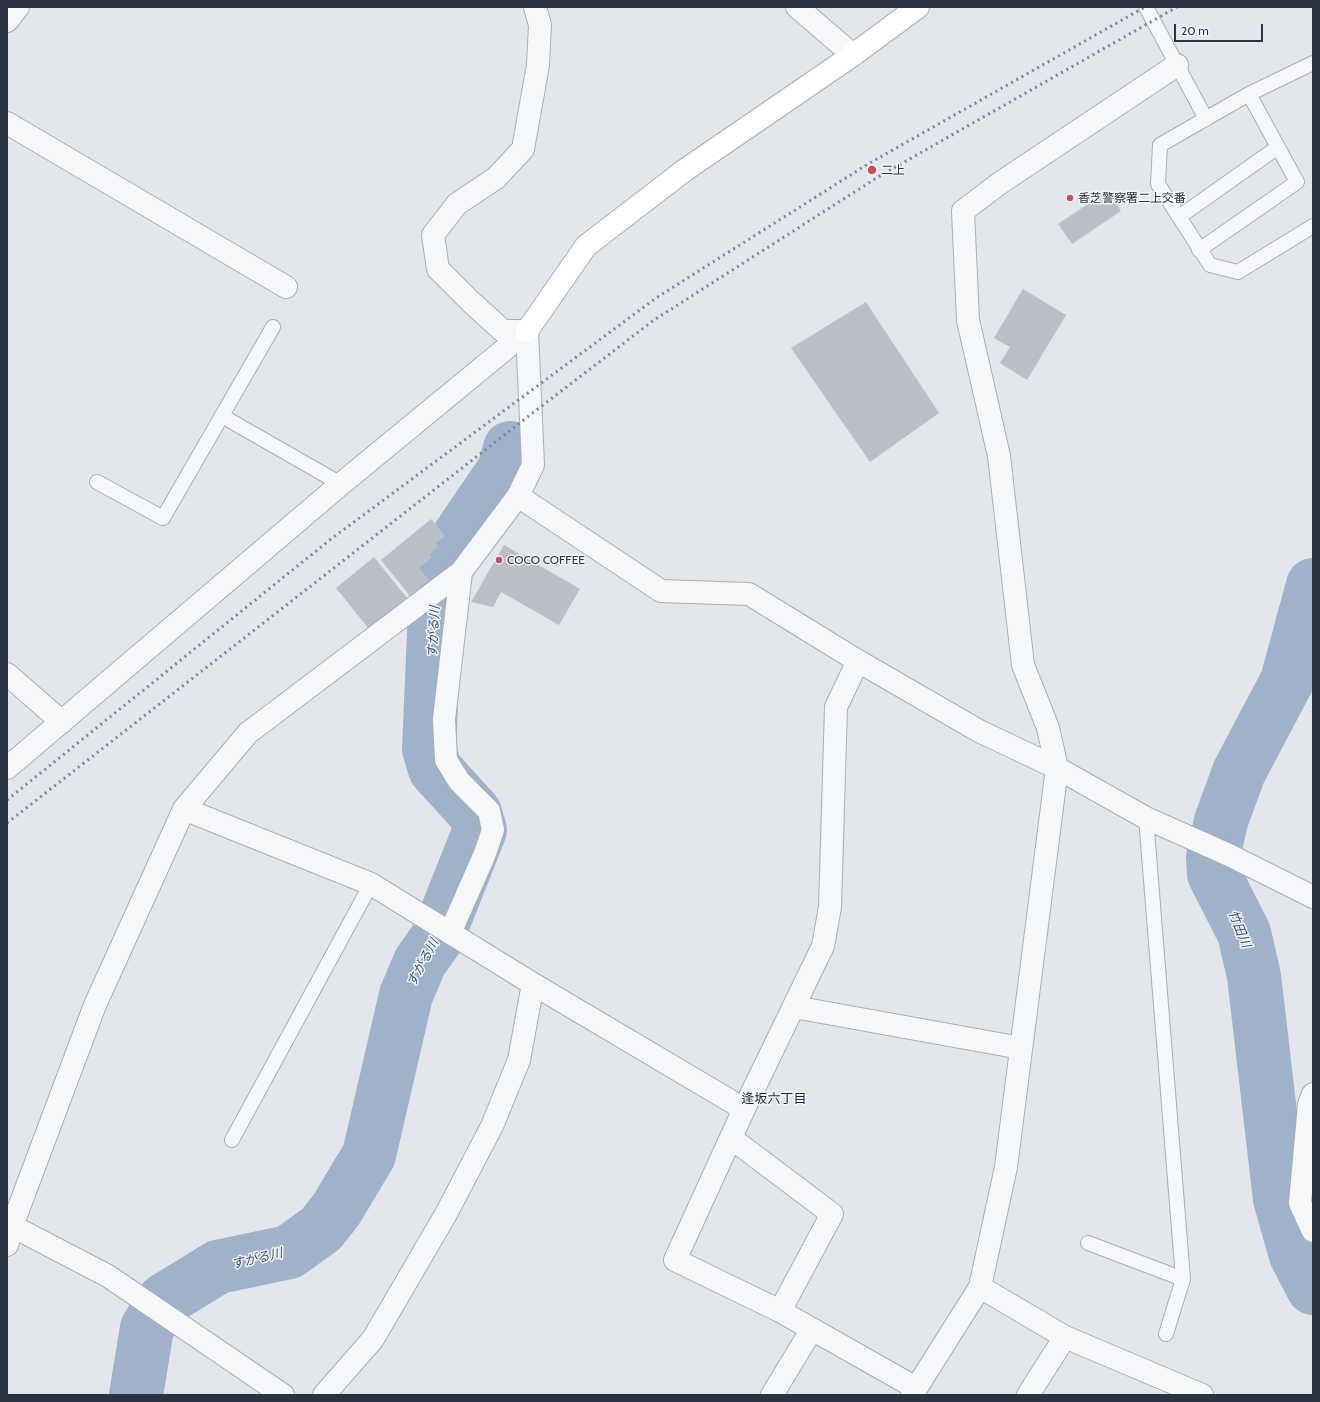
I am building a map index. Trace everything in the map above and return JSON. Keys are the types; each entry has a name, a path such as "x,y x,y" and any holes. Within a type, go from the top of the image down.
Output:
{"street":[{"path":"7,21 18,7"},
{"path":"527,331 503,331 438,269 433,235 457,204 496,178 523,149 538,65 540,25 535,7"},
{"path":"797,7 853,55"},
{"path":"7,768 341,484 527,331 586,246 685,170 853,55 918,7"},
{"path":"858,661 836,707 830,907 823,946 744,1109 675,1260 780,1311 914,1392 980,1287 1006,1167 1057,768 1048,728 1023,665 999,456 968,320 963,211 1000,183 1177,65"},
{"path":"7,123 286,287"},
{"path":"283,1395 108,1276 9,1238 95,1005 184,809 248,733 453,578 518,496 533,465 527,331"},
{"path":"518,496 661,591 749,594 858,661 979,731 1057,768 1146,818 1229,855 1313,897"},
{"path":"443,928 484,856 493,830 489,811 459,781 446,760 444,719 453,578"},
{"path":"7,674 62,722"},
{"path":"184,809 371,884 533,984 744,1109"},
{"path":"324,1395 373,1339 446,1214 492,1126 519,1060 533,984"},
{"path":"794,1006 1021,1048"},
{"path":"1313,1094 1309,1104 1300,1202 1313,1230"},
{"path":"731,1138 832,1214 780,1311"},
{"path":"980,1287 1065,1337 1202,1395"},
{"path":"772,1395 812,1329"},
{"path":"1028,1395 1065,1337"}],"lane":[{"path":"1146,7 1206,119"},
{"path":"1313,63 1249,94 1160,145 1158,184 1210,265 1238,272 1313,226"},
{"path":"1199,250 1297,182 1249,94"},
{"path":"1179,216 1278,147"},
{"path":"97,482 163,518 273,327"},
{"path":"222,416 341,484"},
{"path":"1146,818 1183,1279 1166,1334"},
{"path":"232,1140 371,884"},
{"path":"1088,1243 1183,1279"}],"building":[{"path":"1107,191 1121,211 1072,244 1058,224"},
{"path":"1023,289 1066,315 1027,380 1000,363 1010,347 994,338"},
{"path":"866,302 939,413 870,462 791,348"},
{"path":"431,519 445,536 436,543 438,547 429,555 431,558 419,568 429,580 410,596 381,560"},
{"path":"504,545 580,589 559,625 501,592 493,607 471,602"},
{"path":"374,557 407,598 369,629 336,588"}],"waterway":[{"name":"すがる川","path":"136,1395 147,1328 164,1300 218,1267 289,1252 321,1229 336,1210 369,1155 406,995 420,962 437,938 480,830 475,813 435,769 429,749 435,610 441,572 453,545 504,470 510,448"},
{"name":"竹田川","path":"1313,585 1287,681 1239,772 1221,821 1213,857 1214,874 1244,933 1254,976 1280,1199 1296,1255 1313,1288"}],"railway":[{"path":"7,800 331,539 656,298 868,164 1145,7"},
{"path":"7,823 654,320 878,177 1177,7"}],"place":[{"name":"二上","path":"872,170"},
{"name":"香芝警察署二上交番","path":"1070,198"},
{"name":"COCO COFFEE","path":"499,560"}],"district":[{"name":"逢坂六丁目","path":"774,1099"}]}
